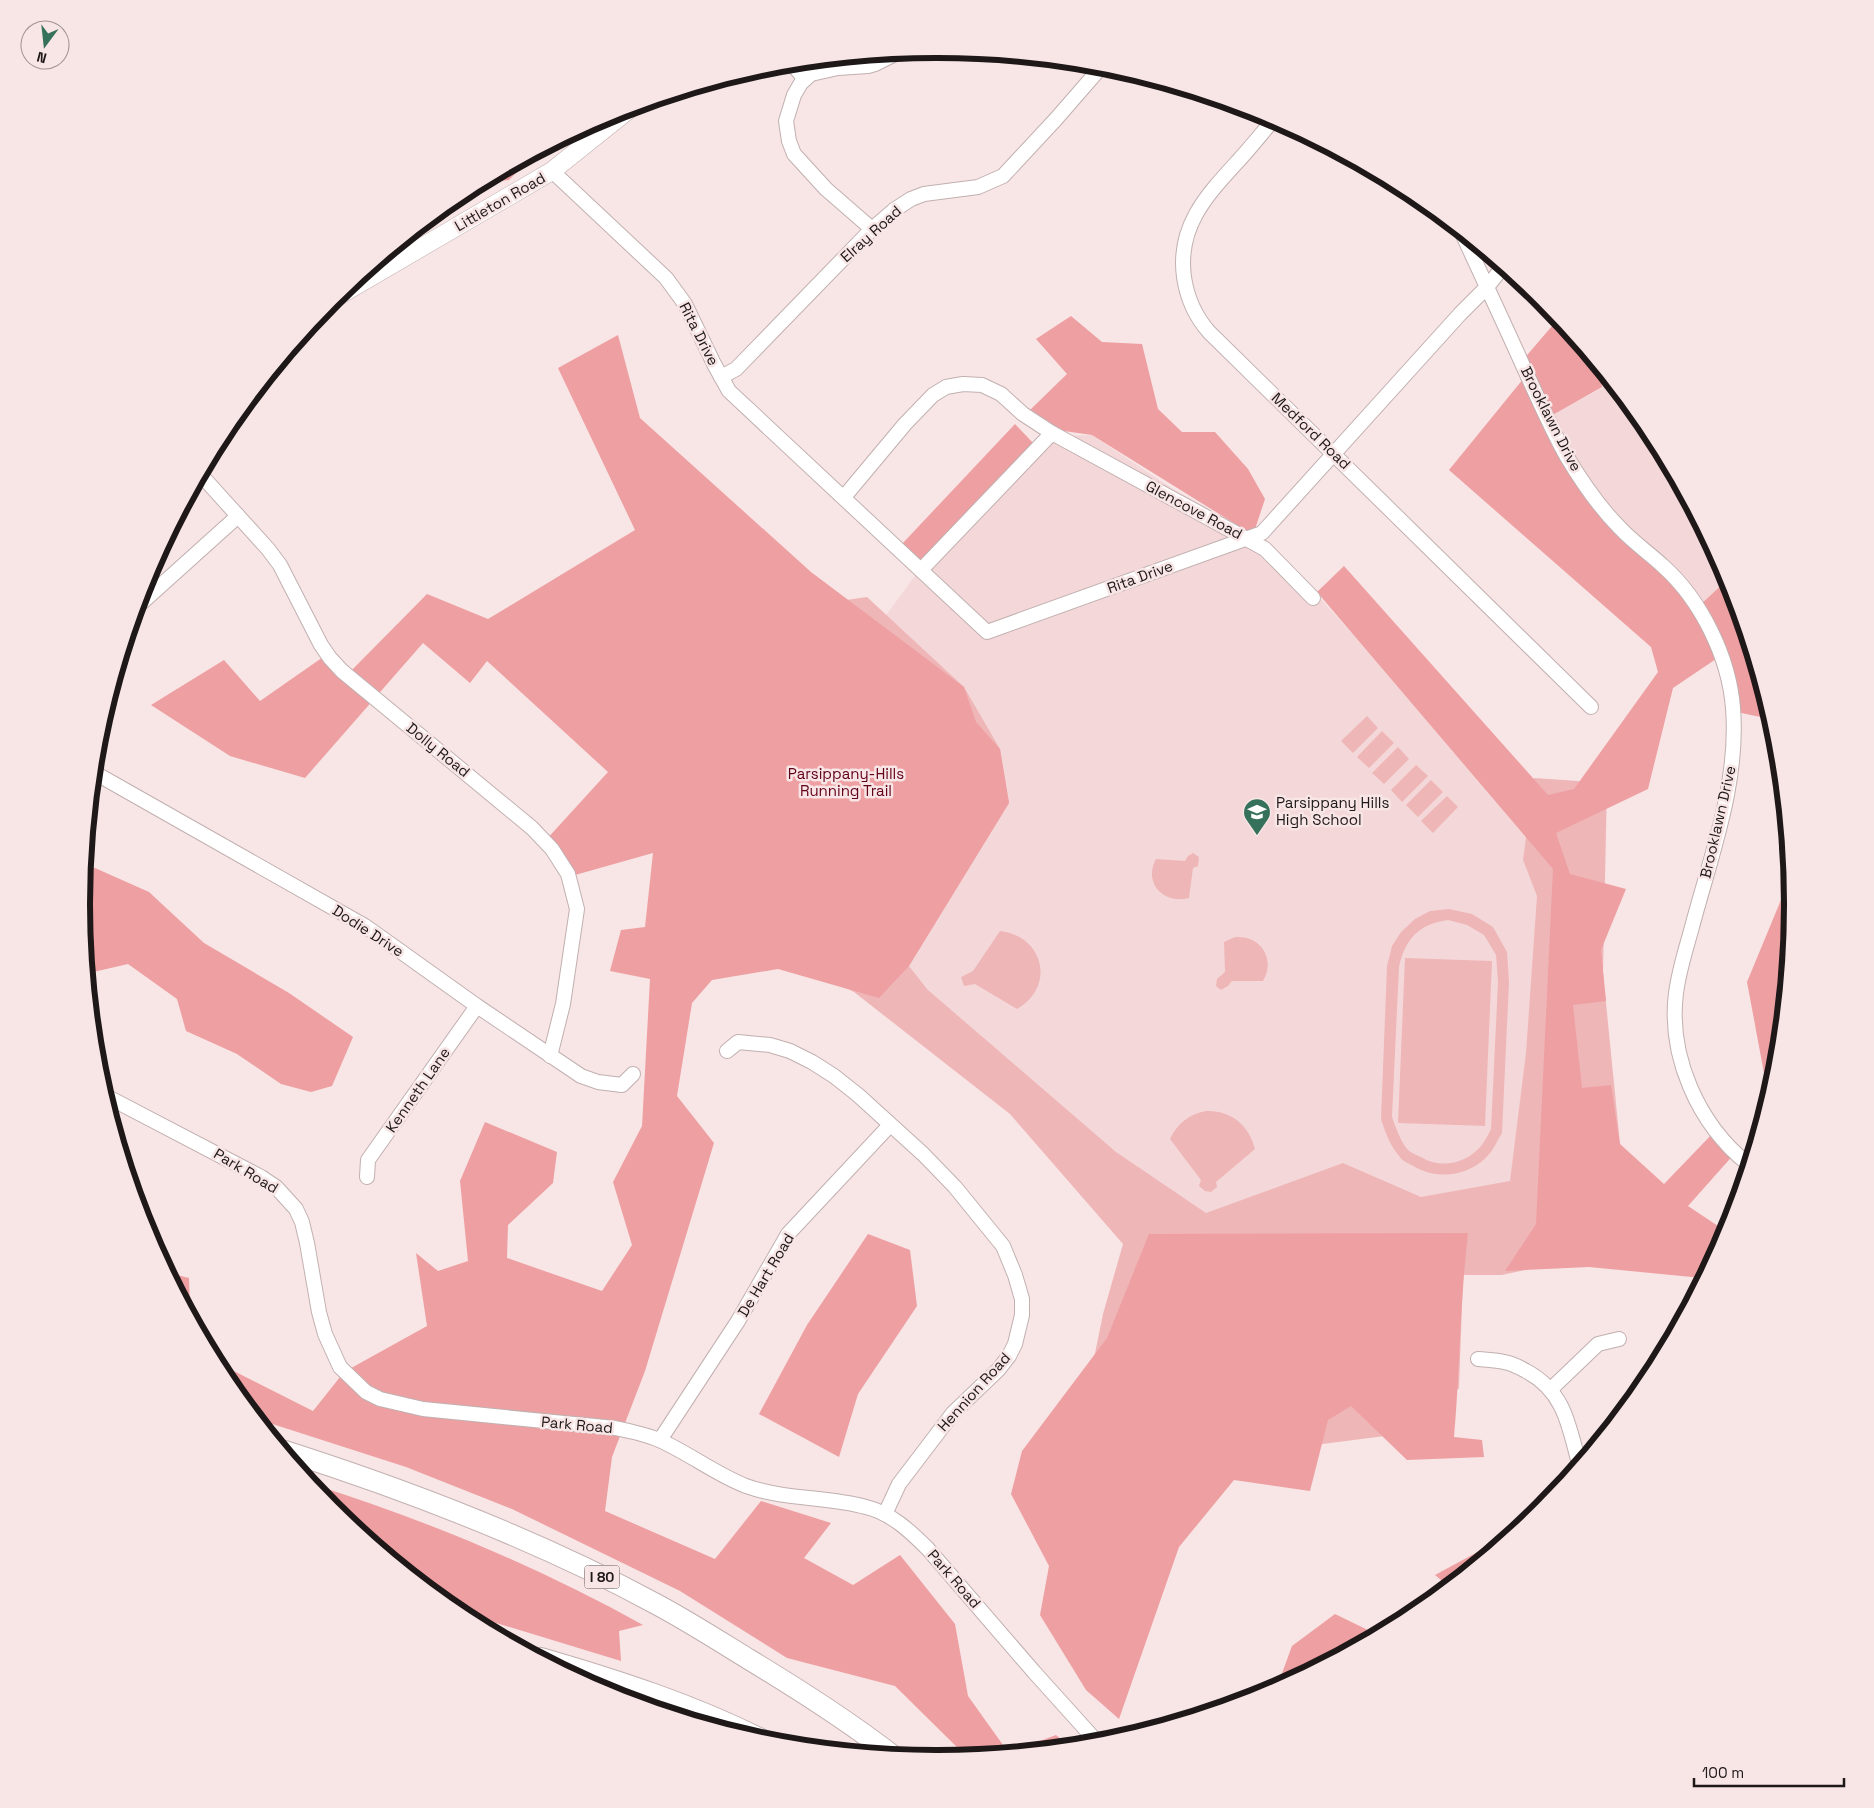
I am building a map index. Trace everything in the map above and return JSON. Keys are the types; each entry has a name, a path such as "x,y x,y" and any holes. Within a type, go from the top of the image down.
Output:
{"highway":[{"name":"I 80","path":"295,1455 347,1471 493,1526 656,1604 782,1679 883,1749"},
{"path":"575,1669 641,1689 727,1724"}],"main road":[{"name":"Littleton Road","path":"376,271 552,171 594,131"}],"street":[{"path":"872,229 826,189 794,154 789,141 786,121 794,95 804,78 824,70 875,64 886,59"},
{"path":"797,70 804,78"},
{"name":"Elray Road","path":"721,377 736,368 872,229 894,210 911,199 931,193 978,187 1003,176 1096,73"},
{"name":"Medford Road","path":"1268,125 1218,183 1196,212 1186,237 1184,251 1185,285 1194,313 1334,455 1591,707"},
{"name":"Rita Drive","path":"552,171 666,278 684,304 729,391 987,632 1246,539"},
{"name":"Brooklawn Drive","path":"1468,245 1538,399 1567,456 1604,510 1621,530 1665,567 1698,608 1712,634 1722,659 1733,704 1734,748 1732,765 1724,808 1680,967 1676,996 1676,1019 1682,1062 1692,1091 1712,1127 1744,1160"},
{"name":"Glencove Road","path":"844,497 905,424 933,395 946,387 963,384 982,384 1001,394 1023,414 1052,433 1246,539 1262,533 1460,314 1487,287 1499,271"},
{"path":"922,570 1052,433"},
{"name":"Dolly Road","path":"205,479 268,549 280,565 330,658 342,671 532,828 552,849 568,874 577,909 563,1004 550,1056"},
{"path":"149,596 238,516"},
{"path":"1246,539 1265,549 1313,598"},
{"name":"Dodie Drive","path":"101,776 364,926 477,1006 581,1076 598,1082 622,1085 633,1074"},
{"name":"Kenneth Lane","path":"367,1177 368,1160 477,1006"},
{"name":"Hennion Road","path":"728,1051 738,1042 770,1045 790,1051 834,1076 923,1154 955,1187 1002,1246 1015,1275 1022,1299 1022,1315 1015,1344 1009,1356 998,1370 953,1413 899,1484 885,1514"},
{"name":"Park Road","path":"114,1100 261,1177 276,1187 289,1200 302,1222 324,1334 340,1367 366,1392 380,1399 423,1409 615,1428 636,1432 660,1440 727,1478 748,1486 777,1494 867,1507 885,1514 898,1522 928,1549 1091,1736"},
{"name":"De Hart Road","path":"660,1440 738,1321 788,1234 890,1124"},
{"path":"1551,1389 1598,1344 1619,1338"},
{"path":"1478,1359 1505,1362 1542,1380 1551,1389 1567,1418 1577,1457"}],"shaded area":[{"path":"1601,379 1641,434 1670,481 1696,530 1719,580 1721,585 1698,607 1589,494 1549,416 1602,388"},
{"name":"Parsippany Hills High School","path":"1092,435 1173,489 1269,542 1386,671 1553,869 1536,1224 1502,1275 1463,1274 1149,1234 1051,1139 909,966 1009,803 886,615 915,576 1043,437"}],"green space":[{"path":"523,166 509,180 499,180"},
{"path":"1071,316 1102,342 1142,344 1158,409 1182,432 1215,432 1248,469 1265,499 1253,535 1092,435 1057,430 1030,410 1067,374 1036,339"},
{"path":"1553,324 1601,379 1602,387 1549,417 1589,494 1698,607 1721,585 1739,632 1755,685 1762,717 1732,711 1719,657 1673,688 1648,789 1556,833 1570,874 1626,889 1601,950 1606,1001 1573,1005 1582,1088 1611,1085 1620,1144 1664,1184 1716,1130 1736,1152 1688,1206 1719,1227 1696,1277 1589,1267 1505,1271 1536,1224 1553,869 1317,592 1344,566 1548,795 1574,789 1658,672 1651,647 1449,470 1528,373 1522,361"},
{"path":"618,335 640,418 811,572 964,687 976,722 1000,749 1009,803 909,966 879,998 778,969 712,980 692,1003 677,1096 714,1143 645,1371 612,1457 605,1511 715,1559 761,1501 831,1523 804,1558 853,1585 900,1555 955,1624 968,1696 1005,1748 959,1750 895,1686 787,1658 680,1591 512,1509 406,1467 268,1423 230,1369 313,1411 344,1372 427,1326 416,1253 438,1271 468,1261 460,1181 485,1122 557,1152 553,1183 508,1225 507,1258 602,1291 632,1245 613,1182 642,1126 650,979 610,971 621,930 645,927 653,853 568,877 545,841 608,772 487,661 470,683 423,643 305,778 230,756 151,705 224,660 260,701 326,655 346,676 427,594 488,619 635,530 558,368"},
{"path":"1015,424 1034,444 922,563 902,544"},
{"name":"Parsippany-Hills Running Trail","path":"867,597 964,687 1000,749 1009,803 909,966 928,990 1116,1152 1206,1213 1343,1163 1421,1197 1510,1181 1526,1053 1537,896 1523,860 1534,778 1607,783 1603,973 1620,1144 1639,1245 1502,1275 1463,1275 1459,1388 1416,1432 1213,1458 1088,1388 1103,1314 1123,1244 1010,1114 854,992 771,950 770,611"},
{"path":"1367,716 1378,728 1353,753 1341,741"},
{"path":"1382,731 1394,743 1369,768 1357,757"},
{"path":"1398,747 1409,759 1384,784 1372,773"},
{"path":"1416,765 1428,776 1402,802 1391,790"},
{"path":"1431,780 1443,792 1418,817 1406,805"},
{"path":"1447,796 1458,807 1433,833 1421,821"},
{"path":"1193,853 1199,857 1198,866 1193,868 1189,898 1171,898 1164,895 1158,890 1152,876 1156,859 1185,861"},
{"path":"91,866 149,892 204,943 289,993 353,1037 332,1086 311,1092 281,1084 237,1054 186,1031 177,999 128,964 93,972 90,904"},
{"path":"1784,893 1782,959 1776,1014 1765,1078 1747,982"},
{"path":"1449,909 1472,914 1493,927 1507,952 1509,982 1502,1133 1492,1151 1483,1160 1465,1171 1445,1175 1424,1171 1402,1159 1390,1143 1381,1119 1387,966 1392,946 1401,932 1415,919 1430,911","holes":["1448,920 1467,925 1484,935 1496,955 1498,982 1491,1129 1475,1152 1460,1161 1444,1164 1428,1161 1410,1152 1400,1138 1392,1117 1399,967 1409,941 1421,929"]},
{"path":"1000,931 1015,935 1027,942 1035,952 1040,964 1037,988 1029,1000 1017,1009 975,984 964,986 961,977 973,971"},
{"path":"1235,937 1244,937 1259,944 1267,957 1267,973 1263,981 1232,981 1221,990 1216,986 1217,979 1225,972 1224,942"},
{"path":"1405,958 1492,961 1485,1126 1398,1123"},
{"path":"1206,1111 1223,1113 1238,1121 1248,1133 1255,1149 1216,1182 1217,1187 1211,1192 1205,1191 1199,1186 1201,1180 1170,1139 1184,1120"},
{"path":"1468,1233 1454,1437 1482,1440 1484,1457 1407,1460 1351,1406 1328,1420 1310,1491 1234,1480 1179,1547 1119,1719 1086,1690 1040,1615 1049,1566 1011,1494 1022,1451 1107,1338 1149,1234"},
{"path":"868,1234 910,1250 917,1306 858,1394 839,1457 759,1414 807,1325"},
{"path":"177,1275 189,1278 190,1300"},
{"path":"325,1488 439,1529 523,1564 643,1625 619,1631 621,1661 486,1620 422,1576 379,1540 338,1503"},
{"path":"1486,1547 1443,1582 1435,1575"},
{"path":"1335,1614 1370,1631 1311,1663 1281,1677 1292,1646"},
{"path":"1056,1735 1062,1740 1047,1743 1030,1745"}],"place":[{"name":"Parsippany Hills High School","path":"1257,836"}]}
